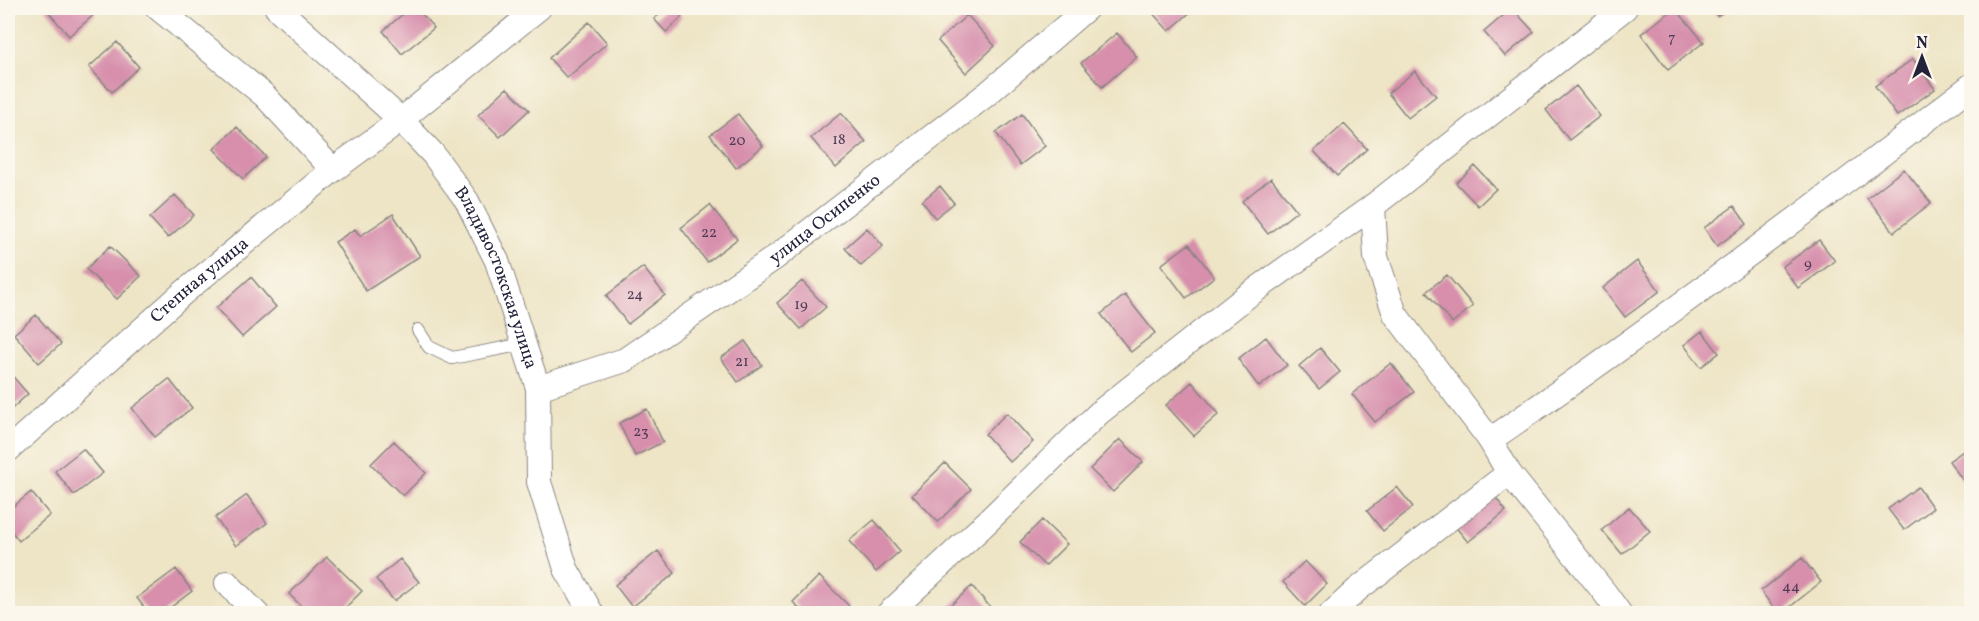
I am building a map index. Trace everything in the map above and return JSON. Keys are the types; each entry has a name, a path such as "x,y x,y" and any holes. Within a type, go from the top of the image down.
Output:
{"street":[{"path":"158,8 264,96 333,170"},
{"name":"Владивостокская улица","path":"277,8 401,120 433,154 467,201 497,261 538,388 539,482 566,569 592,614"},
{"name":"Степная улица","path":"8,450 183,293 333,170 401,120 539,8"},
{"name":"улица Осипенко","path":"538,388 626,360 776,257 987,94 1087,8"},
{"path":"888,614 1100,412 1246,297 1373,206 1625,8"},
{"path":"1490,440 1605,362 1971,85"},
{"path":"1373,206 1376,257 1395,314 1490,440 1509,473 1620,614"},
{"path":"1331,614 1358,589 1509,473"},
{"path":"227,583 257,614"}],"lane":[{"path":"418,330 429,347 452,358 524,344"}],"building":[{"path":"45,8 90,8 95,14 69,36"},
{"path":"410,8 417,8 434,28 402,54 383,31"},
{"path":"667,8 673,8 682,17 666,32 654,19"},
{"path":"1148,8 1195,8 1169,31"},
{"path":"1512,8 1534,32 1505,56 1484,32"},
{"path":"1675,8 1704,42 1668,70 1641,34"},
{"path":"1711,8 1730,8 1717,16"},
{"path":"967,15 995,46 966,73 938,41"},
{"path":"589,22 607,43 567,78 549,58"},
{"path":"1117,33 1137,57 1102,87 1081,63"},
{"path":"117,42 139,67 112,92 89,67"},
{"path":"1913,59 1935,89 1897,116 1875,86"},
{"path":"1415,71 1436,96 1408,118 1388,93"},
{"path":"1576,86 1600,116 1569,140 1546,110"},
{"path":"507,88 529,110 500,137 478,115"},
{"path":"841,113 866,142 836,168 811,138"},
{"path":"738,114 763,146 736,168 710,135"},
{"path":"1022,114 1045,146 1020,165 996,133"},
{"path":"1344,124 1367,149 1337,176 1314,151"},
{"path":"237,127 266,157 243,179 214,149"},
{"path":"1475,166 1496,189 1478,206 1456,183"},
{"path":"1904,169 1931,203 1894,232 1867,198"},
{"path":"1271,178 1297,211 1268,234 1242,201"},
{"path":"940,186 954,203 935,218 922,201"},
{"path":"175,195 194,215 168,238 150,218"},
{"path":"710,205 737,239 707,262 681,228"},
{"path":"1734,206 1747,224 1717,246 1704,228"},
{"path":"393,214 420,256 366,291 335,242 355,229 360,236"},
{"path":"867,228 883,246 861,266 845,248"},
{"path":"1819,240 1835,261 1798,288 1782,267"},
{"path":"1189,244 1214,277 1186,298 1161,265"},
{"path":"110,246 141,276 117,299 86,269"},
{"path":"1637,261 1660,291 1625,317 1603,288"},
{"path":"643,267 665,295 628,324 606,296"},
{"path":"1447,275 1473,306 1452,323 1426,292"},
{"path":"251,277 276,307 242,337 216,308"},
{"path":"802,281 826,307 801,329 777,303"},
{"path":"1125,295 1155,333 1131,352 1101,314"},
{"path":"36,315 61,344 39,363 14,334"},
{"path":"1702,331 1719,353 1701,367 1684,345"},
{"path":"1266,337 1287,365 1259,387 1238,359"},
{"path":"745,341 762,365 738,382 721,358"},
{"path":"1320,348 1340,372 1319,389 1299,366"},
{"path":"1391,363 1414,392 1375,422 1352,394"},
{"path":"8,371 28,394 8,412"},
{"path":"169,379 192,408 155,437 132,408"},
{"path":"1192,382 1219,414 1194,436 1166,405"},
{"path":"647,409 663,442 635,456 619,423"},
{"path":"1007,413 1033,442 1010,462 985,434"},
{"path":"1120,439 1143,462 1113,492 1090,469"},
{"path":"394,441 426,473 403,496 371,464"},
{"path":"1972,445 1972,488 1969,489 1949,461"},
{"path":"83,449 103,473 74,495 55,471"},
{"path":"945,463 971,489 938,522 912,495"},
{"path":"1397,487 1413,507 1383,531 1367,511"},
{"path":"1918,487 1933,508 1904,530 1888,509"},
{"path":"31,492 50,515 19,541 8,527 8,511"},
{"path":"1493,494 1506,511 1468,542 1454,525"},
{"path":"247,495 267,523 236,546 215,518"},
{"path":"1629,507 1650,531 1622,554 1602,530"},
{"path":"874,520 900,551 876,572 849,541"},
{"path":"1042,520 1067,544 1045,566 1020,542"},
{"path":"658,551 675,573 632,607 615,585"},
{"path":"327,557 362,591 339,614 309,614 289,594"},
{"path":"1802,558 1821,582 1778,614 1761,591"},
{"path":"400,559 419,582 394,601 376,579"},
{"path":"1305,561 1327,584 1305,606 1283,582"},
{"path":"176,569 192,591 162,614 149,614 137,598"},
{"path":"819,576 849,606 842,614 804,614 793,602"},
{"path":"972,586 996,614 941,614"}]}
